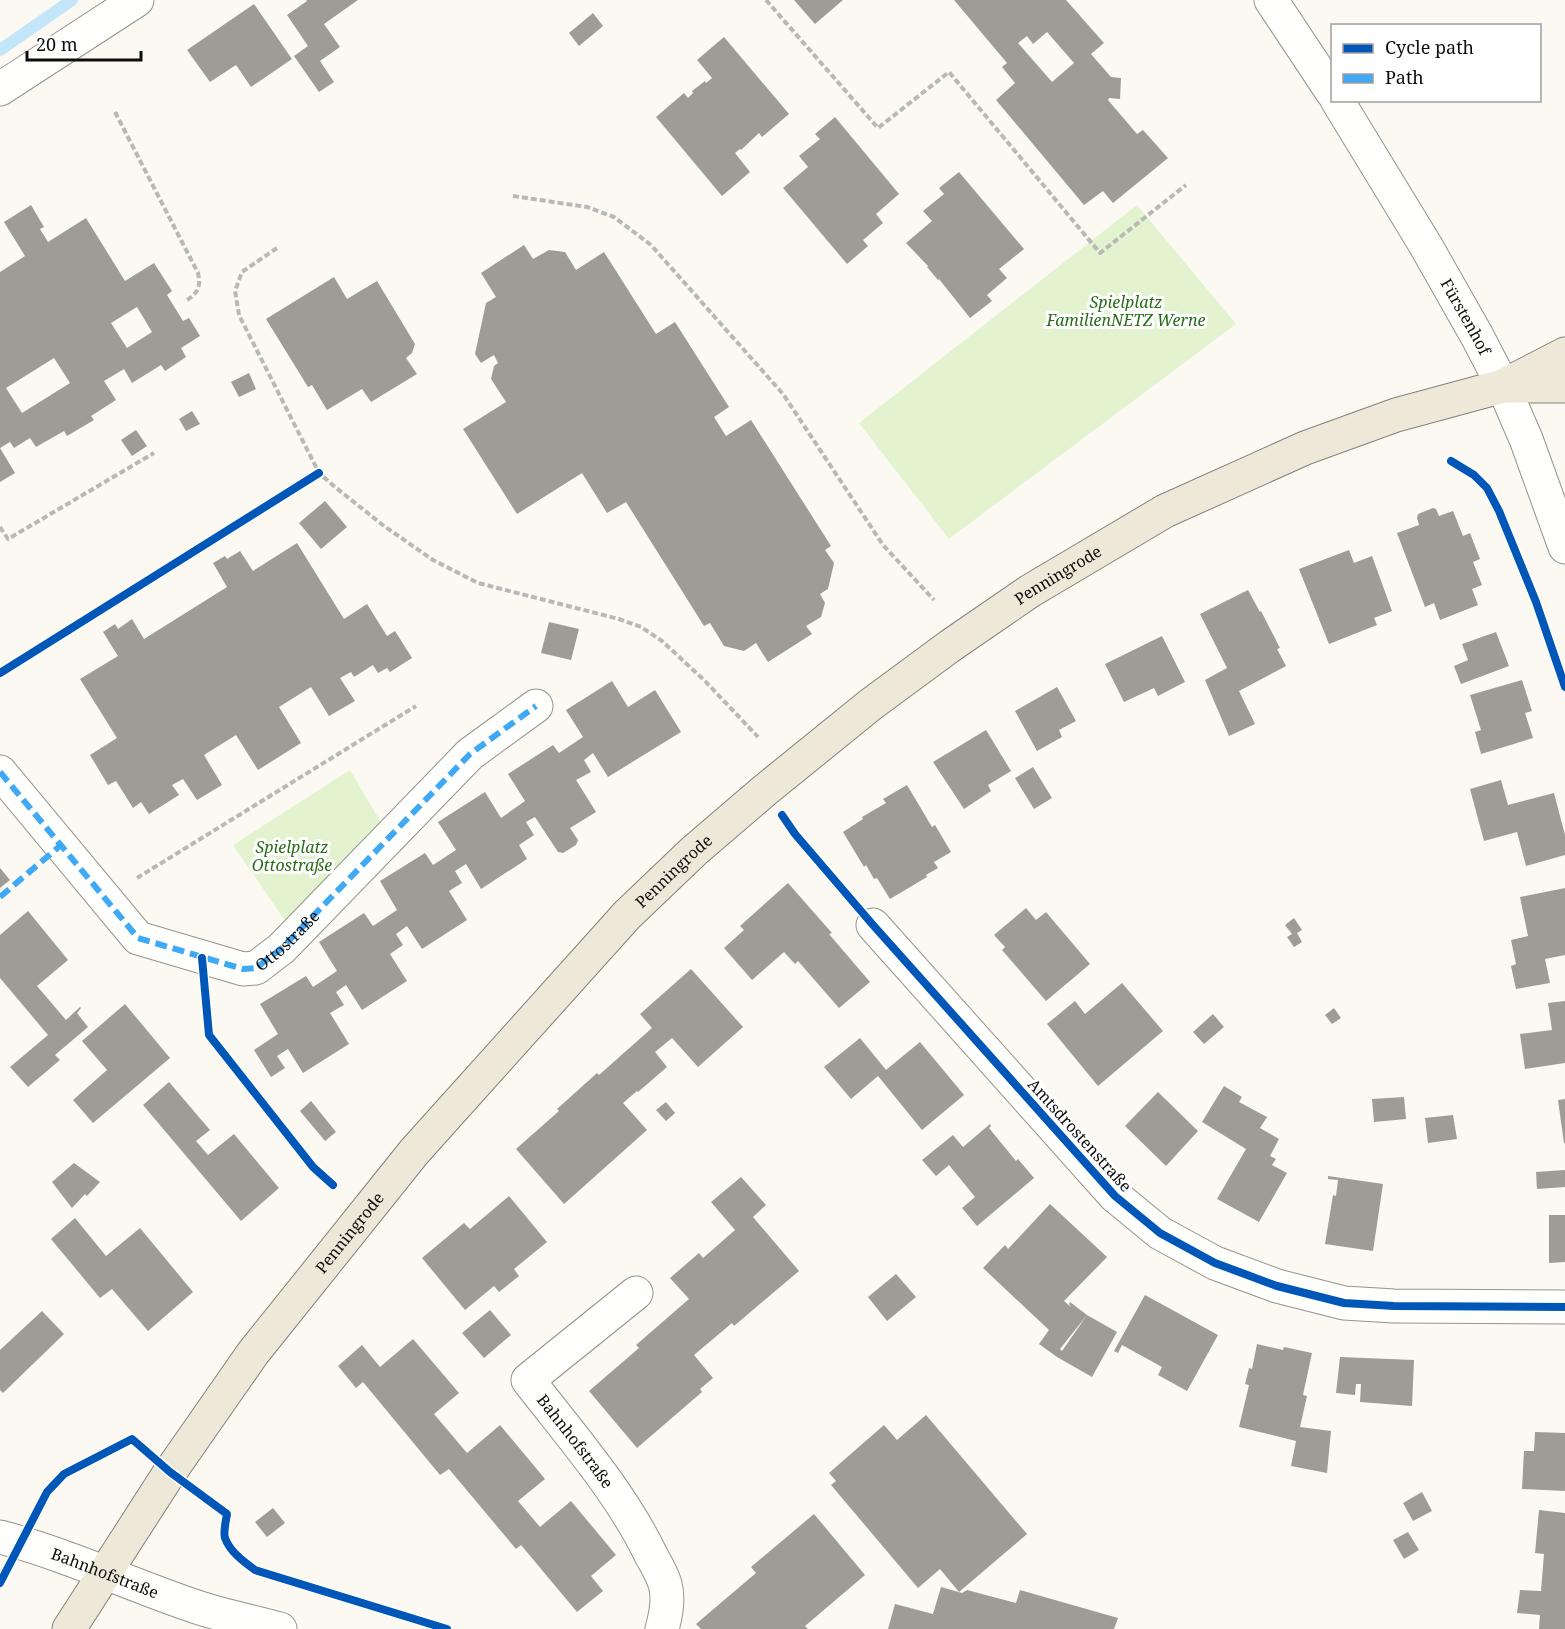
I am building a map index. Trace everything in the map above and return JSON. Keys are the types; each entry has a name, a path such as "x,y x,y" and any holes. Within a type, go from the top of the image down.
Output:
{"main road":[{"name":"Penningrode","path":"69,1629 170,1472 253,1353 414,1152 627,915 694,851 764,791 870,705 950,646 1030,591 1165,511 1305,448 1396,416 1503,386 1565,354"},
{"name":"Penningrode","path":"1503,386 1565,387"}],"street":[{"path":"0,89 137,0"},
{"path":"1271,0 1331,90"},
{"name":"Fürstenhof","path":"1338,102 1426,246 1503,386 1526,439 1565,547"},
{"name":"Ottostraße","path":"0,772 138,938 243,969 256,969 282,948 470,754 536,706"},
{"name":"Amtsdrostenstraße","path":"873,925 1115,1196 1160,1233 1215,1263 1277,1286 1344,1303 1394,1306 1565,1306"},
{"name":"Bahnhofstraße","path":"636,1293 528,1380 619,1498 645,1542 665,1584 667,1600 662,1629"},
{"name":"Bahnhofstraße","path":"0,1537 105,1572 194,1606 280,1629"}],"path":[{"path":"766,0 878,128 949,72 1100,254 1186,185"},
{"path":"115,112 198,273 200,286 196,295 186,301"},
{"path":"513,196 587,207 614,217 651,245 783,394 883,545 934,600"},
{"path":"277,248 242,272 235,291 239,315 319,473 384,526 433,560 478,583 619,619 641,627 671,649 758,737"},
{"path":"0,527 8,539 154,453"},
{"path":"105,898 416,706"}],"green space":[{"name":"Spielplatz FamilienNETZ Werne","path":"1137,205 1236,324 949,539 859,423"},
{"name":"Spielplatz Ottostraße","path":"350,770 382,824 286,922 233,845"}],"building":[{"path":"306,0 358,0 324,24 340,47 320,61 334,82 319,92 294,56 308,46 287,15"},
{"path":"794,0 843,0 815,24"},
{"path":"954,0 1066,0 1104,43 1091,54 1111,77 1121,78 1120,99 1109,98 1108,100 1137,134 1143,130 1168,158 1113,203 1103,191 1084,205 996,100 1015,83 1002,67 1007,63","holes":["1047,32 1074,63 1052,82 1018,43 1027,36 1033,44"]},
{"path":"254,4 292,59 251,87 236,65 210,82 187,50"},
{"path":"593,13 603,26 579,46 569,33"},
{"path":"724,37 789,114 762,137 759,133 735,153 750,172 722,196 656,117 684,93 688,98 693,93 692,91 712,78 697,60"},
{"path":"835,117 899,194 876,214 883,223 863,240 868,246 847,264 783,188 808,167 799,156 820,139 815,134"},
{"path":"959,172 1024,249 999,269 1007,278 987,295 992,301 970,318 928,266 906,243 932,221 923,211 944,194 939,188"},
{"path":"31,205 44,227 40,229 48,242 86,218 125,281 154,263 172,291 167,295 183,321 189,318 200,336 181,348 186,357 165,371 161,365 132,383 124,369 104,381 116,400 91,416 94,420 67,436 64,431 36,447 30,438 14,448 10,442 0,448 0,272 25,256 4,222","holes":["137,307 152,332 127,348 111,323","54,358 70,383 22,413 6,388"]},
{"path":"524,245 533,259 549,250 565,252 576,270 604,252 656,334 675,322 729,407 714,417 726,436 751,420 831,546 825,550 834,563 828,589 820,594 825,603 821,617 806,626 812,634 768,662 756,643 744,651 724,646 710,623 704,626 626,502 607,513 582,473 517,514 463,429 506,402 491,379 494,366 498,363 494,355 481,363 475,354 486,303 496,297 481,273"},
{"path":"334,277 347,299 377,281 415,344 412,353 406,358 417,374 371,402 362,389 327,410 312,385 308,387 266,319"},
{"path":"249,373 256,389 239,397 231,382"},
{"path":"192,411 200,424 186,431 179,419"},
{"path":"136,430 147,446 132,456 121,440"},
{"path":"0,448 15,473 0,482"},
{"path":"325,501 347,527 321,549 299,523"},
{"path":"1433,508 1439,516 1453,511 1463,536 1470,533 1480,559 1473,562 1482,585 1472,589 1478,605 1440,620 1434,603 1425,607 1397,533 1419,525 1418,514"},
{"path":"297,543 344,619 367,604 387,636 395,631 412,658 390,672 387,668 378,673 373,665 354,677 351,672 340,678 355,701 329,716 311,687 279,707 301,743 258,770 236,735 204,755 222,785 197,800 183,779 172,785 179,795 149,814 141,802 133,808 116,781 108,785 90,755 117,738 80,679 118,656 103,632 115,624 118,629 132,619 144,639 227,587 213,563 225,556 227,559 240,551 253,571"},
{"path":"1349,550 1354,563 1372,556 1392,611 1374,618 1377,625 1329,644 1299,569"},
{"path":"1248,590 1280,648 1277,649 1286,666 1239,691 1255,724 1229,736 1205,680 1227,668 1200,614"},
{"path":"549,622 579,629 571,660 541,653"},
{"path":"1496,632 1509,666 1461,684 1454,666 1468,660 1462,644"},
{"path":"1162,636 1185,682 1158,696 1154,688 1124,702 1105,664"},
{"path":"1522,680 1532,711 1525,713 1533,738 1481,754 1475,732 1481,730 1470,695"},
{"path":"612,681 628,707 655,690 681,732 608,777 593,753 584,760 591,772 576,780 596,812 570,828 578,840 576,845 563,853 558,852 535,817 526,822 534,835 519,845 527,859 481,889 466,864 455,871 462,883 449,891 467,920 422,949 407,926 396,934 403,945 390,954 407,981 362,1010 346,985 336,992 344,1005 330,1013 349,1044 303,1073 288,1049 277,1056 285,1068 271,1077 254,1050 278,1034 260,1004 306,976 313,987 337,971 319,942 364,913 373,926 397,910 380,881 425,853 433,865 456,850 438,822 485,792 501,818 525,801 508,774 553,745 559,753 583,737 566,710"},
{"path":"1057,687 1076,721 1059,730 1062,737 1037,751 1015,711"},
{"path":"986,730 1011,771 988,785 991,791 964,809 933,762"},
{"path":"1033,767 1052,798 1034,809 1015,778"},
{"path":"1501,780 1508,805 1554,793 1565,835 1565,855 1526,866 1517,832 1484,841 1470,789"},
{"path":"907,785 932,827 935,825 951,852 934,862 938,868 926,875 927,877 890,899 877,878 874,879 866,865 864,867 843,832 863,819 862,817 886,803 883,799"},
{"path":"0,868 10,880 0,888"},
{"path":"788,883 832,933 829,934 870,982 839,1008 798,961 795,964 784,952 752,980 724,948 744,930 740,926"},
{"path":"1565,888 1565,955 1545,959 1550,983 1516,989 1511,966 1516,964 1511,940 1528,936 1520,897"},
{"path":"1026,908 1036,920 1046,912 1090,964 1046,1001 1002,950 1005,947 994,935"},
{"path":"28,911 68,960 37,986 66,1020 80,1007 77,1013 88,1027 55,1055 60,1060 28,1087 10,1067 48,1035 0,978 0,935"},
{"path":"1294,918 1302,930 1297,933 1302,942 1294,947 1287,937 1292,934 1285,925"},
{"path":"691,969 743,1027 698,1067 672,1038 655,1052 667,1067 623,1103 647,1130 564,1204 516,1149 597,1073 599,1075 652,1028 640,1014"},
{"path":"1122,983 1163,1031 1098,1086 1047,1024 1075,1001 1085,1014"},
{"path":"1565,1001 1565,1063 1525,1069 1520,1034 1552,1030 1548,1003"},
{"path":"125,1004 170,1058 93,1123 73,1100 107,1070 82,1041"},
{"path":"1334,1008 1341,1018 1332,1024 1325,1015"},
{"path":"1213,1014 1224,1027 1204,1044 1193,1032"},
{"path":"860,1038 886,1070 920,1042 964,1095 922,1130 878,1076 851,1099 824,1067"},
{"path":"169,1082 210,1130 196,1141 208,1155 234,1134 279,1188 241,1221 143,1105"},
{"path":"1224,1086 1242,1097 1239,1102 1267,1117 1260,1128 1279,1139 1270,1156 1276,1159 1272,1165 1287,1173 1259,1222 1217,1199 1246,1149 1202,1122"},
{"path":"1158,1092 1198,1131 1166,1166 1125,1126"},
{"path":"1404,1097 1406,1119 1374,1122 1372,1099"},
{"path":"1565,1099 1565,1143 1564,1143 1558,1100"},
{"path":"311,1101 336,1132 325,1141 300,1111"},
{"path":"666,1102 675,1113 666,1121 656,1110"},
{"path":"1453,1115 1457,1139 1428,1143 1425,1118"},
{"path":"990,1124 989,1128 1016,1161 1018,1159 1034,1178 977,1226 962,1208 975,1197 949,1165 936,1176 922,1160 953,1135 963,1147"},
{"path":"74,1163 100,1182 72,1208 52,1182"},
{"path":"1565,1170 1565,1187 1537,1189 1536,1172"},
{"path":"1328,1176 1383,1184 1373,1251 1325,1244 1333,1195 1336,1196 1338,1180 1328,1179"},
{"path":"741,1177 766,1205 753,1217 799,1271 734,1326 732,1323 694,1355 713,1378 700,1389 702,1392 637,1448 589,1391 639,1348 636,1345 689,1299 670,1278 699,1253 703,1258 735,1230 711,1202"},
{"path":"509,1196 547,1242 514,1269 519,1276 499,1292 494,1286 465,1310 422,1258 464,1223 470,1229"},
{"path":"1050,1204 1107,1257 1064,1301 1071,1307 1070,1302 1087,1315 1117,1332 1092,1377 1039,1344 1049,1330 983,1268 1005,1245 1008,1249","holes":["1087,1315 1062,1351 1060,1349"]},
{"path":"1549,1215 1565,1215 1565,1262 1549,1263"},
{"path":"75,1218 106,1256 140,1228 193,1292 148,1331 112,1289 100,1298 51,1239"},
{"path":"896,1274 916,1297 887,1321 868,1297"},
{"path":"1145,1295 1218,1335 1187,1391 1158,1375 1162,1367 1122,1345 1118,1353 1114,1351"},
{"path":"490,1310 511,1335 484,1358 462,1333"},
{"path":"42,1311 64,1334 3,1393 0,1390 0,1350"},
{"path":"413,1339 459,1393 434,1414 467,1453 500,1425 545,1479 518,1501 540,1527 571,1501 616,1555 591,1576 603,1591 577,1612 521,1545 516,1549 449,1469 440,1475 363,1382 356,1388 338,1366 362,1345 380,1367"},
{"path":"1257,1344 1312,1353 1303,1395 1307,1396 1300,1427 1331,1431 1327,1473 1291,1466 1296,1441 1239,1427 1249,1385 1245,1384 1249,1368 1252,1369"},
{"path":"1340,1357 1414,1360 1412,1406 1360,1402 1361,1384 1356,1384 1355,1395 1336,1393"},
{"path":"926,1415 1027,1534 959,1592 940,1569 918,1588 831,1485 836,1481 829,1473 884,1425 897,1440"},
{"path":"1535,1432 1565,1433 1565,1491 1522,1489 1524,1451 1534,1451"},
{"path":"1422,1492 1432,1511 1413,1521 1403,1503"},
{"path":"273,1508 285,1523 267,1537 255,1522"},
{"path":"1539,1510 1565,1513 1565,1629 1539,1629 1540,1615 1517,1613 1520,1590 1541,1591 1544,1554 1535,1553"},
{"path":"814,1514 865,1575 805,1626 808,1629 701,1629 696,1624 756,1573 751,1567"},
{"path":"1408,1532 1419,1550 1404,1559 1393,1540"},
{"path":"941,1587 962,1593 967,1590 1016,1603 1020,1590 1118,1618 1114,1629 888,1629 895,1604 933,1614"}],"waterway":[{"path":"0,50 72,0"}],"marked path":[{"path":"0,772 138,938 243,969 256,968 282,948 470,754 536,706"},
{"path":"0,897 61,845"}],"cycle path":[{"path":"1451,461 1474,475 1487,488 1499,511 1536,602 1565,687"},
{"path":"0,673 319,473"},
{"path":"782,815 795,834 873,925 1115,1196 1160,1233 1215,1263 1277,1286 1344,1303 1394,1306 1565,1307"},
{"path":"202,958 209,1035 313,1167 333,1185"},
{"path":"0,1583 47,1492 64,1474 132,1439 170,1472 227,1514 224,1533 227,1543 255,1570 447,1629"}]}
